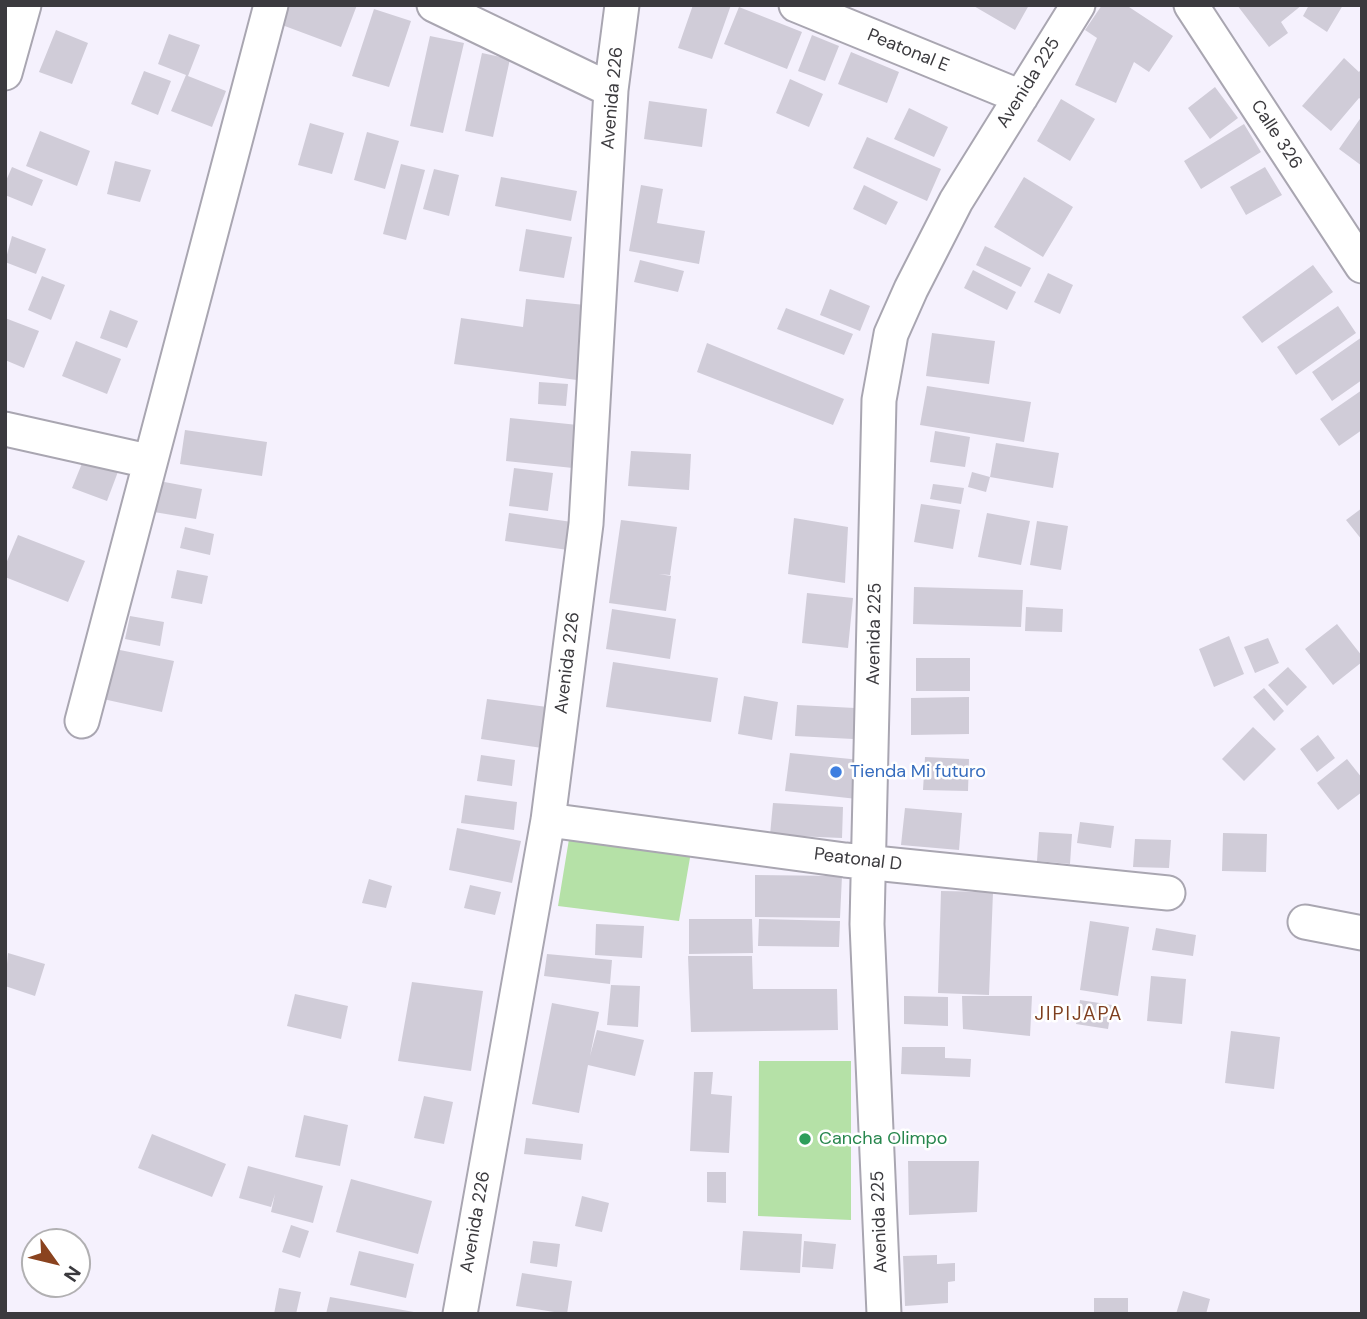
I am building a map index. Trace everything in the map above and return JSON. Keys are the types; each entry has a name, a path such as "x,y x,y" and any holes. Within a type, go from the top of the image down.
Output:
{"street":[{"path":"7,56 24,5"},
{"path":"82,721 148,461 271,5"},
{"path":"434,5 611,90"},
{"name":"Avenida 226","path":"460,1314 548,820 586,524 611,90 622,5"},
{"name":"Peatonal E","path":"796,5 1021,97"},
{"name":"Avenida 225","path":"884,1314 867,924 879,400 891,334 956,201 1078,5"},
{"name":"Calle 326","path":"1191,5 1362,266"},
{"path":"5,429 148,461"},
{"name":"Peatonal D","path":"548,820 868,862 1168,893"},
{"path":"1305,922 1362,933"}],"green space":[{"path":"570,833 691,852 679,921 558,906"},
{"name":"Cancha Olimpo","path":"759,1061 851,1061 851,1220 758,1216"}],"building":[{"path":"281,5 357,5 341,47 274,22"},
{"path":"693,5 731,5 712,59 678,48"},
{"path":"972,5 1029,5 1015,30"},
{"path":"1102,5 1126,5 1173,36 1149,72 1134,62 1116,103 1075,85 1097,38 1085,30"},
{"path":"1237,5 1302,5 1281,22 1288,33 1269,47"},
{"path":"1309,5 1343,5 1327,32 1303,16"},
{"path":"739,7 802,32 787,69 724,44"},
{"path":"374,9 411,21 389,87 352,76"},
{"path":"56,30 88,43 72,84 39,72"},
{"path":"169,34 200,45 188,76 226,91 212,127 171,111 186,75 158,64"},
{"path":"812,35 839,46 825,81 798,71"},
{"path":"430,36 464,43 443,133 410,126"},
{"path":"851,52 899,72 887,103 838,84"},
{"path":"482,53 510,59 493,137 465,131"},
{"path":"1344,58 1359,72 1362,68 1362,100 1359,98 1331,131 1302,106"},
{"path":"144,71 171,81 158,115 131,104"},
{"path":"790,79 823,94 809,127 776,113"},
{"path":"1215,87 1238,118 1210,139 1188,108"},
{"path":"1061,99 1095,119 1070,161 1037,141"},
{"path":"649,101 707,109 702,147 644,139"},
{"path":"909,108 948,127 934,157 894,139"},
{"path":"1362,116 1362,166 1339,149"},
{"path":"310,123 344,133 332,174 298,165"},
{"path":"1244,124 1261,152 1201,189 1184,161"},
{"path":"40,131 90,151 77,186 26,166"},
{"path":"367,132 399,141 385,189 354,180"},
{"path":"867,137 941,169 927,201 853,168"},
{"path":"115,161 151,170 140,202 107,194"},
{"path":"401,164 425,170 406,240 383,234"},
{"path":"12,167 43,180 32,206 5,195 5,183"},
{"path":"1265,167 1282,195 1246,215 1230,187"},
{"path":"434,169 459,175 449,216 423,209"},
{"path":"501,177 577,191 571,221 495,206"},
{"path":"1024,177 1073,207 1043,257 994,227"},
{"path":"641,185 663,189 657,223 705,231 699,264 629,251"},
{"path":"864,185 898,202 886,225 853,209"},
{"path":"526,229 572,237 564,278 519,271"},
{"path":"12,236 46,249 36,274 5,262"},
{"path":"985,246 1031,268 1021,287 976,265"},
{"path":"640,260 684,271 678,292 634,282"},
{"path":"1313,265 1333,292 1262,343 1242,317"},
{"path":"973,270 1016,292 1007,310 964,288"},
{"path":"1048,273 1073,285 1060,314 1034,302"},
{"path":"42,276 65,285 51,320 28,310"},
{"path":"830,289 870,306 860,331 820,315"},
{"path":"526,299 585,305 577,380 454,364 461,318 523,327"},
{"path":"1338,306 1356,333 1296,375 1277,347"},
{"path":"786,308 853,334 844,355 777,329"},
{"path":"110,310 138,321 127,348 100,338"},
{"path":"5,318 39,331 24,368 5,360"},
{"path":"932,333 995,341 989,384 926,376"},
{"path":"1362,337 1362,380 1332,401 1312,372"},
{"path":"76,341 121,359 107,394 62,376"},
{"path":"707,343 844,399 833,425 697,372"},
{"path":"539,382 568,384 566,406 538,404"},
{"path":"927,386 1031,402 1024,442 920,425"},
{"path":"1362,390 1362,430 1339,446 1320,419"},
{"path":"510,418 578,425 573,468 506,461"},
{"path":"185,430 267,442 262,476 180,464"},
{"path":"935,431 970,437 965,467 930,462"},
{"path":"996,443 1059,453 1053,488 990,477"},
{"path":"631,451 691,454 689,490 628,486"},
{"path":"85,456 119,469 107,501 72,488"},
{"path":"514,468 553,473 548,511 509,506"},
{"path":"972,472 990,477 986,492 968,487"},
{"path":"159,481 202,489 196,519 154,512"},
{"path":"933,484 964,488 961,504 930,499"},
{"path":"921,504 960,510 953,549 914,542"},
{"path":"1362,508 1362,540 1346,520"},
{"path":"509,513 572,522 568,550 505,541"},
{"path":"987,513 1030,521 1021,565 978,557"},
{"path":"794,518 848,527 845,583 788,574"},
{"path":"621,520 677,527 670,575 659,574 671,576 666,611 609,603"},
{"path":"1037,521 1068,526 1061,570 1030,565"},
{"path":"185,527 214,534 210,555 180,548"},
{"path":"18,535 85,561 68,602 5,577 5,566"},
{"path":"177,570 208,576 202,604 171,598"},
{"path":"914,587 1023,590 1021,627 913,624"},
{"path":"807,593 853,598 848,648 802,643"},
{"path":"1026,607 1063,609 1062,632 1025,631"},
{"path":"612,609 676,619 670,659 606,649"},
{"path":"130,616 164,622 160,646 125,639"},
{"path":"1337,624 1362,656 1362,662 1333,685 1305,649"},
{"path":"1229,636 1244,674 1214,687 1199,649"},
{"path":"1268,638 1279,663 1255,673 1244,647"},
{"path":"115,649 174,661 162,712 103,699"},
{"path":"916,658 970,658 970,691 916,691"},
{"path":"613,662 718,678 711,722 606,707"},
{"path":"1288,667 1307,687 1287,706 1268,685"},
{"path":"1264,688 1284,711 1274,721 1253,697"},
{"path":"744,696 778,702 772,740 738,734"},
{"path":"969,697 969,734 911,735 911,698"},
{"path":"487,699 547,707 542,748 481,739"},
{"path":"797,705 855,708 853,739 795,736"},
{"path":"1253,727 1276,749 1244,781 1222,759"},
{"path":"1318,735 1335,758 1317,772 1300,749"},
{"path":"790,753 871,761 866,800 785,791"},
{"path":"481,755 515,760 512,786 477,781"},
{"path":"925,757 969,759 968,791 923,790"},
{"path":"1347,759 1362,778 1362,792 1338,810 1317,783"},
{"path":"465,795 517,802 514,830 461,823"},
{"path":"773,803 843,807 842,838 770,835"},
{"path":"905,808 962,813 959,850 901,845"},
{"path":"1080,822 1114,826 1111,848 1077,843"},
{"path":"457,828 521,841 512,883 449,870"},
{"path":"1039,832 1072,834 1070,864 1037,861"},
{"path":"1223,833 1267,834 1266,872 1222,871"},
{"path":"1135,839 1171,840 1169,868 1133,867"},
{"path":"755,875 842,876 840,918 755,917"},
{"path":"369,879 392,886 386,908 362,903"},
{"path":"470,885 501,892 495,915 464,908"},
{"path":"941,891 993,892 989,995 938,993"},
{"path":"689,919 752,919 753,953 689,954"},
{"path":"759,919 840,921 839,947 758,946"},
{"path":"1090,921 1129,927 1118,996 1080,990"},
{"path":"596,924 644,926 642,958 595,955"},
{"path":"1156,928 1196,935 1193,956 1152,950"},
{"path":"8,953 45,964 35,996 5,986"},
{"path":"547,954 612,960 610,984 544,976"},
{"path":"688,956 752,956 753,989 837,989 838,1030 691,1032"},
{"path":"1151,976 1186,979 1182,1024 1147,1021"},
{"path":"412,982 483,991 471,1071 398,1061"},
{"path":"611,985 640,986 638,1027 607,1025"},
{"path":"295,994 348,1006 341,1039 287,1026"},
{"path":"904,996 948,997 948,1026 904,1024"},
{"path":"962,996 1032,996 1030,1036 963,1029"},
{"path":"1080,1000 1112,1005 1108,1029 1076,1024"},
{"path":"552,1003 599,1012 590,1056 597,1030 644,1040 635,1076 588,1065 579,1113 532,1104"},
{"path":"1231,1031 1280,1037 1274,1089 1225,1083"},
{"path":"902,1047 945,1047 945,1058 971,1059 970,1077 901,1074"},
{"path":"694,1072 713,1072 711,1094 732,1096 729,1153 690,1151"},
{"path":"424,1096 453,1102 444,1144 414,1138"},
{"path":"304,1115 348,1125 340,1166 295,1157"},
{"path":"152,1134 226,1164 212,1197 138,1168"},
{"path":"526,1138 583,1144 581,1160 524,1154"},
{"path":"908,1161 979,1161 977,1212 909,1215"},
{"path":"248,1166 323,1186 313,1223 271,1212 275,1194 271,1207 239,1198"},
{"path":"707,1172 726,1172 726,1203 707,1202"},
{"path":"351,1179 432,1201 418,1254 336,1232"},
{"path":"582,1196 609,1203 602,1232 575,1226"},
{"path":"291,1225 309,1231 300,1258 282,1252"},
{"path":"743,1231 802,1234 800,1273 740,1270"},
{"path":"533,1241 560,1244 557,1267 530,1263"},
{"path":"804,1241 836,1244 833,1269 802,1267"},
{"path":"359,1251 414,1264 406,1298 350,1285"},
{"path":"937,1255 937,1264 955,1263 955,1281 948,1282 948,1303 905,1306 903,1256"},
{"path":"522,1273 572,1281 567,1314 516,1306"},
{"path":"279,1288 301,1292 296,1314 274,1314"},
{"path":"1183,1291 1210,1299 1206,1314 1176,1314"},
{"path":"330,1297 414,1312 414,1314 326,1314"},
{"path":"1094,1298 1128,1298 1128,1314 1094,1314"}],"place":[{"name":"Tienda Mi futuro","path":"836,772"},
{"name":"Cancha Olimpo","path":"805,1139"}],"district":[{"name":"JIPIJAPA","path":"1079,1015"}]}
